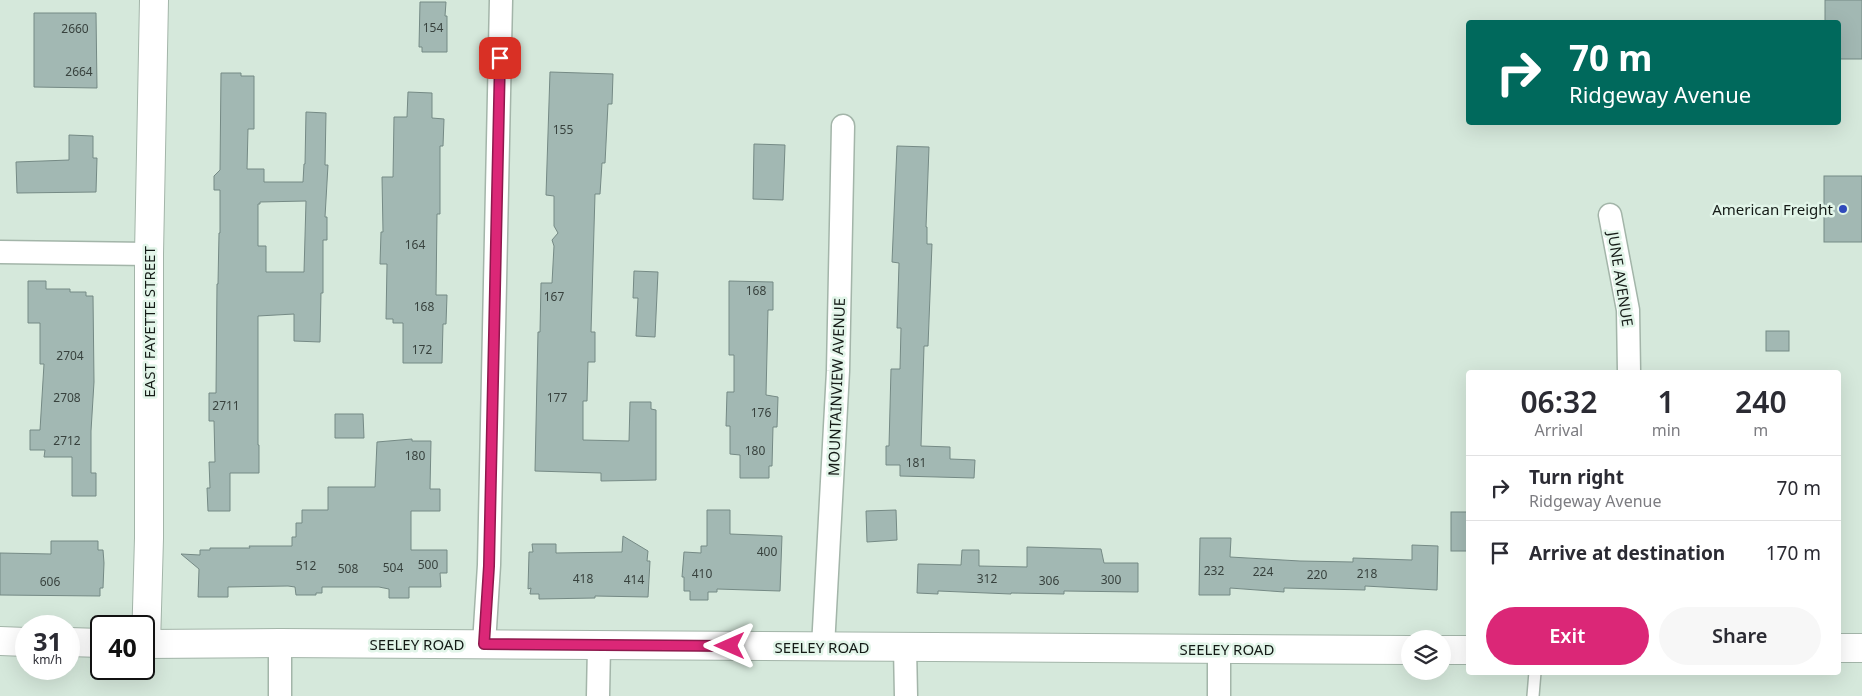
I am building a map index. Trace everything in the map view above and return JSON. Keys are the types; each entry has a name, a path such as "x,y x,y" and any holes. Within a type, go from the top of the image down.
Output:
{"street":[{"name":"EAST FAYETTE STREET","path":"146,615 149,538 149,254 154,0"},
{"path":"484,644 489,566 501,0"},
{"name":"MOUNTAINVIEW AVENUE","path":"823,647 838,371 843,126"},
{"name":"JUNE AVENUE","path":"1610,215 1628,310 1629,370"},
{"path":"0,252 149,254"},
{"path":"0,641 15,642"},
{"path":"280,643 280,696"},
{"name":"SEELEY ROAD","path":"155,644 280,643 1401,650"},
{"path":"598,696 599,646"},
{"path":"905,647 906,696"},
{"path":"1841,648 1862,648"},
{"path":"1219,650 1219,696"},
{"path":"1451,650 1466,650"}],"lane":[{"path":"1533,696 1535,675"}],"building":[{"path":"1825,0 1862,0 1862,59 1841,59 1841,20 1825,20"},
{"path":"420,2 446,2 447,52 422,52 422,47 419,47"},
{"path":"34,13 96,13 97,88 34,87"},
{"path":"550,72 613,74 612,104 608,104 605,163 602,163 600,194 595,194 591,332 595,332 595,362 588,362 587,401 583,401 583,440 629,441 630,402 651,402 651,409 656,410 656,480 601,481 601,473 535,471 541,283 552,283 554,246 552,240 558,233 554,226 554,196 546,195"},
{"path":"221,73 241,73 241,76 254,76 254,129 248,129 247,169 264,169 264,182 303,182 306,112 326,113 325,165 328,165 325,217 327,217 327,240 323,240 323,293 321,293 320,342 294,341 294,314 258,316 259,473 230,473 230,511 208,511 207,488 210,488 209,462 215,462 214,421 209,421 209,393 216,393 217,284 220,233 220,190 214,190 214,176 220,170","holes":["306,201 304,272 266,272 266,246 258,246 258,204 260,202"]},
{"path":"408,92 432,93 432,118 444,119 443,146 440,146 440,214 437,214 436,295 447,295 446,324 443,324 442,363 403,363 403,323 393,323 393,319 386,319 387,264 380,264 381,232 383,232 382,177 393,177 394,117 407,117"},
{"path":"69,135 93,136 93,158 97,158 96,192 17,193 16,162 69,160"},
{"path":"754,144 785,145 783,200 753,199"},
{"path":"897,146 929,147 926,227 927,244 932,244 928,346 924,346 921,446 950,447 950,459 975,460 974,478 900,476 900,465 886,465 886,446 889,446 891,369 900,369 901,328 897,328 899,263 892,262"},
{"name":"American Freight","path":"1824,176 1862,176 1862,242 1824,242"},
{"path":"634,271 658,272 655,337 636,336 638,298 633,298"},
{"path":"28,281 46,281 46,289 70,289 70,292 86,292 86,296 93,296 94,382 91,473 96,473 96,496 72,496 72,457 44,457 45,450 30,450 30,430 40,430 44,364 40,364 40,323 28,323"},
{"path":"729,281 773,282 773,310 768,310 766,395 778,397 777,427 773,427 772,466 769,466 769,478 740,478 740,455 730,454 730,426 726,426 727,392 734,392 734,355 729,355"},
{"path":"1766,331 1789,331 1789,351 1766,351"},
{"path":"335,414 363,414 364,438 335,438"},
{"path":"412,439 412,441 431,441 430,489 440,489 440,511 411,511 411,550 447,550 447,573 440,573 441,587 409,587 409,598 389,598 389,589 379,587 322,587 322,593 316,593 316,595 296,595 295,587 288,586 228,587 228,597 198,597 199,569 181,554 200,555 200,550 210,550 210,548 292,546 292,537 296,537 296,523 302,523 302,510 328,510 328,487 375,487 377,442"},
{"path":"707,510 730,510 730,534 782,536 780,591 717,589 717,592 708,592 708,600 690,600 690,591 684,591 684,577 682,577 684,552 701,553 701,546 707,546"},
{"path":"896,510 897,540 867,542 866,511"},
{"path":"1451,512 1466,512 1466,551 1451,551"},
{"path":"623,536 648,551 647,561 650,561 648,597 595,596 595,598 539,599 539,594 530,594 531,588 528,589 529,552 533,552 532,544 556,544 556,553 622,552"},
{"path":"1200,538 1231,538 1230,557 1300,561 1353,562 1353,558 1412,560 1412,545 1438,546 1437,590 1365,586 1365,590 1284,588 1284,592 1230,588 1230,595 1199,595"},
{"path":"51,541 98,541 98,550 103,550 104,563 103,588 100,588 100,596 0,595 0,553 51,554"},
{"path":"1027,547 1101,549 1104,563 1138,563 1138,592 1064,591 1064,594 1011,594 938,591 938,594 917,593 918,564 961,565 962,550 979,550 979,566 1027,567"}],"place":[{"name":"American Freight","path":"1843,209"}],"route":[{"path":"500,58 489,566 484,644 730,646"}]}
